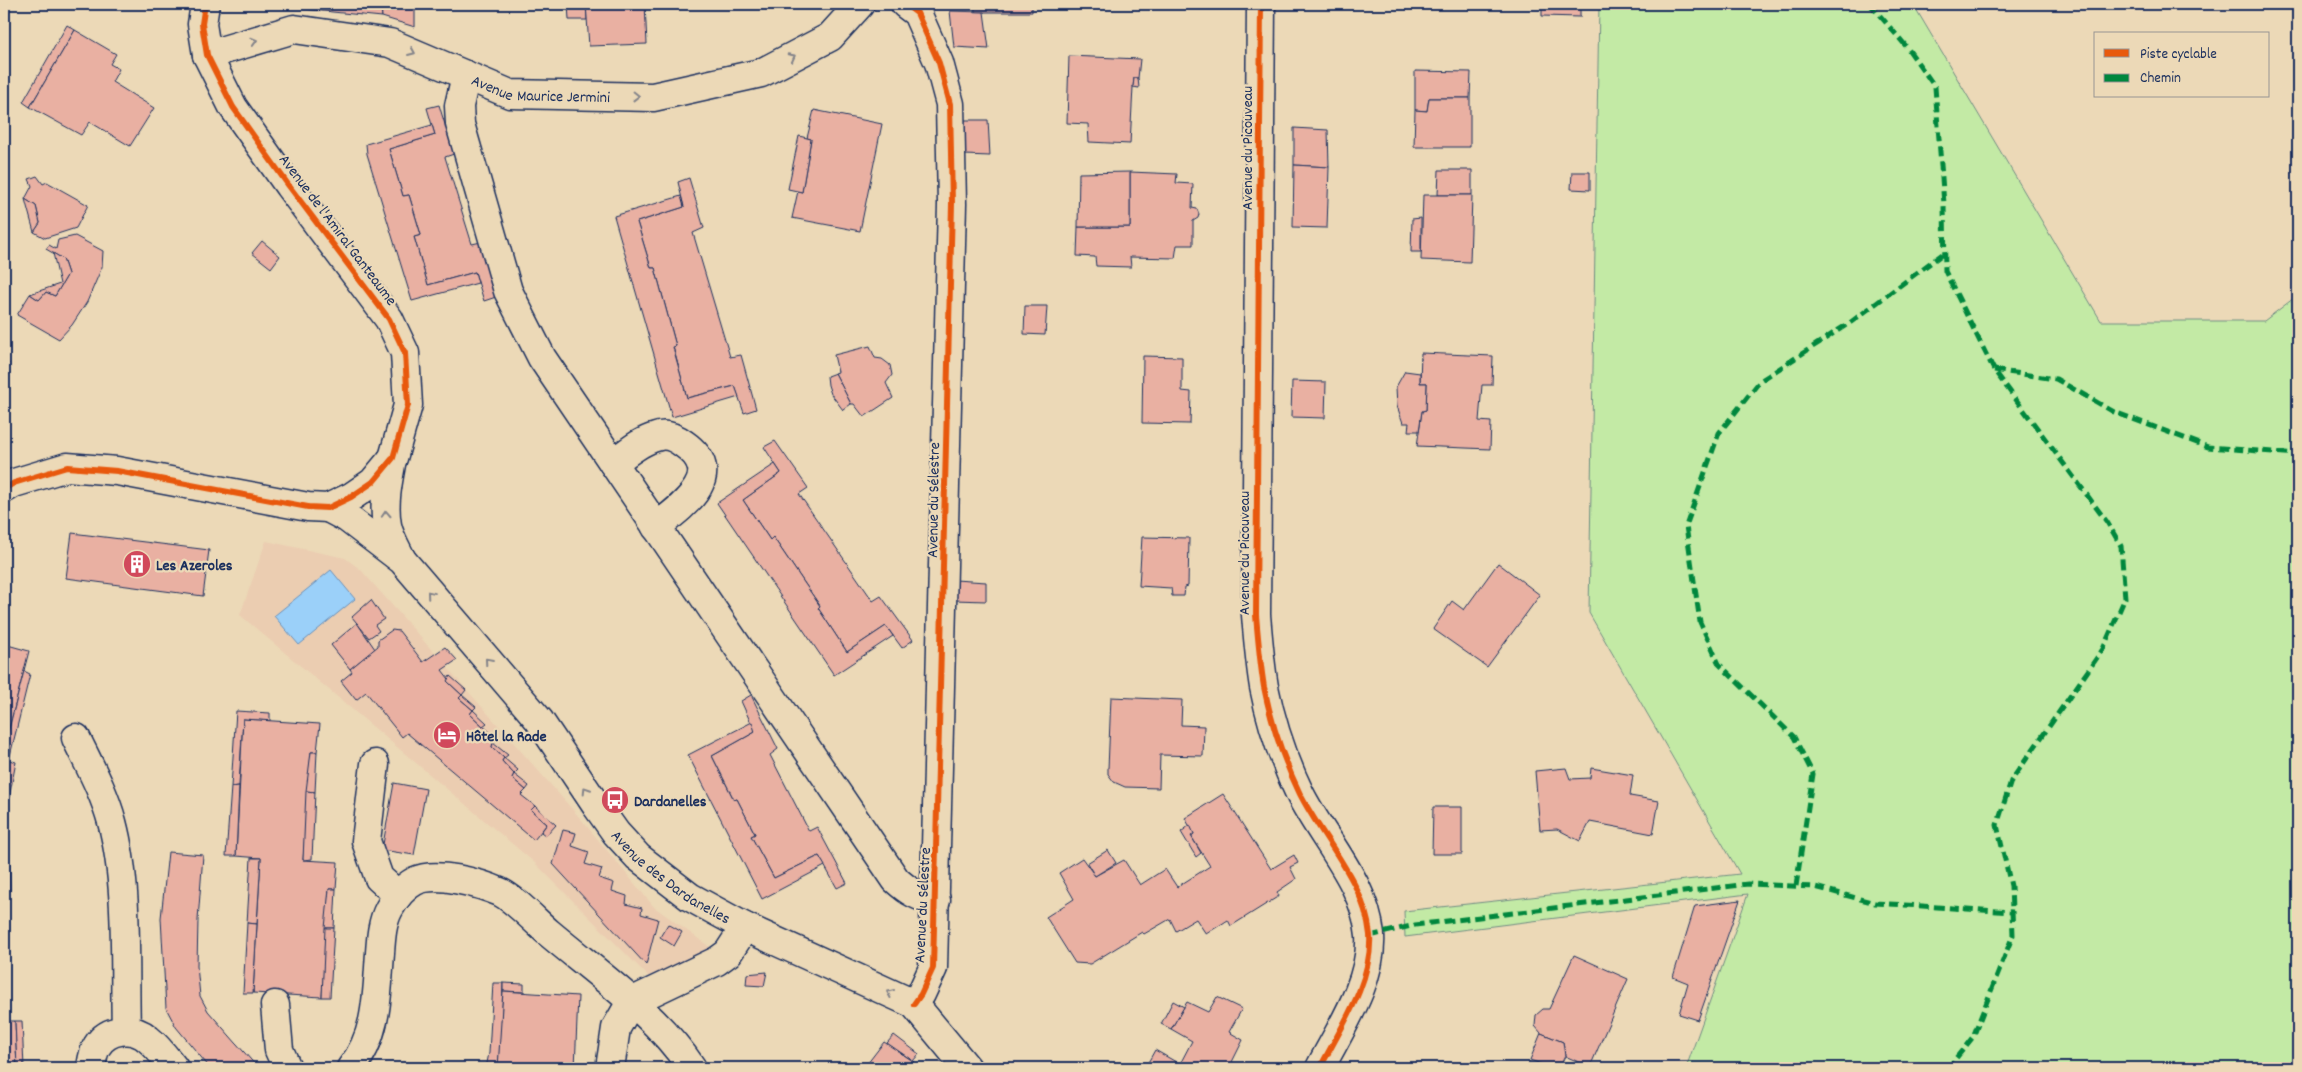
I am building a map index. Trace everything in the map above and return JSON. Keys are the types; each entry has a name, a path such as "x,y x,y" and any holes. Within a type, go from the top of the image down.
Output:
{"street":[{"name":"Avenue de l'Amiral Ganteaume","path":"205,4 202,24 207,55 233,107 389,319 405,353 408,405 393,458 373,482 328,508"},
{"name":"Avenue Maurice Jermini","path":"207,55 294,29 390,43 510,94 653,97 761,73 830,37 860,4"},
{"name":"Avenue du Sélestre","path":"905,4 917,13 938,63 950,104 952,213 933,968 921,994 914,1004"},
{"name":"Avenue du Picouveau","path":"1261,4 1256,615 1264,687 1279,741 1300,794 1358,892 1366,914 1370,936 1365,979 1320,1068"},
{"path":"466,75 458,106 460,124 508,292 542,358 896,880 907,890 924,899 936,900"},
{"path":"613,463 642,443 658,436 674,437 697,455 702,470 700,484 692,498 656,527"},
{"name":"Avenue des Dardanelles","path":"393,458 386,491 387,527 402,560"},
{"path":"4,489 14,483 67,467 117,471 308,507 328,508"},
{"name":"Avenue des Dardanelles","path":"328,508 360,527 402,560 539,720 596,806 616,833 638,857 690,897 746,927 914,1004 967,1068"},
{"path":"76,738 102,791 112,822 122,877 126,1030"},
{"path":"376,764 366,841 378,878 398,895"},
{"path":"351,1068 369,1037 375,1015 382,929 388,910 398,895 416,881 445,877 474,882 502,893 631,1002 676,1045 692,1068"},
{"path":"610,1068 616,1028 631,1002 717,961 728,953 746,927"},
{"path":"275,1005 279,1050 287,1068"},
{"path":"91,1068 96,1046 116,1031 126,1030 147,1038 174,1068"}],"shaded area":[{"path":"266,541 345,558 361,570 580,818 654,907 714,950 652,980 535,863 240,615"}],"green space":[{"path":"1599,4 1913,4 2101,321 2264,321 2298,295 2298,1068 1686,1068 1748,894 1405,937 1404,911 1740,874 1589,613"}],"water":[{"path":"331,570 355,599 299,645 274,616"}],"building":[{"path":"304,4 381,4 382,17 303,9"},
{"path":"381,4 415,4 415,27 382,17"},
{"path":"568,4 586,4 587,20 569,20"},
{"path":"586,4 645,4 647,44 589,46"},
{"path":"975,4 1032,5 1032,12 975,12"},
{"path":"1542,4 1580,4 1580,17 1542,16"},
{"path":"950,11 984,12 989,49 954,47"},
{"path":"67,25 75,30 30,107 23,102"},
{"path":"75,30 116,54 110,64 119,69 112,82 154,108 130,146 90,122 81,135 30,107"},
{"path":"1069,56 1140,59 1138,78 1134,78 1130,144 1089,142 1088,124 1067,123"},
{"path":"1415,71 1471,72 1470,98 1429,98 1427,111 1415,110"},
{"path":"1134,78 1138,78 1139,88 1133,87"},
{"path":"1429,98 1470,98 1470,147 1414,147 1415,110 1427,111"},
{"path":"439,105 454,154 445,157 472,244 481,242 496,297 484,301 475,272 428,285 414,237 421,235 409,195 403,196 389,149 435,135 427,108"},
{"path":"814,110 882,124 860,231 792,218 798,191 802,192 811,139 807,138"},
{"path":"963,120 988,120 990,156 964,155"},
{"path":"432,125 435,135 389,149 403,196 409,195 421,235 414,237 428,285 475,272 478,283 412,301 367,154 366,144"},
{"path":"1294,128 1328,130 1329,167 1294,165"},
{"path":"799,136 811,139 802,192 788,189"},
{"path":"1294,165 1329,167 1327,228 1293,227"},
{"path":"1439,170 1472,170 1472,195 1438,195"},
{"path":"1130,172 1177,174 1176,183 1193,184 1192,208 1197,209 1199,214 1198,218 1193,221 1193,245 1177,245 1175,258 1130,257 1131,267 1096,266 1095,257 1077,256 1078,227 1130,227"},
{"path":"1130,172 1130,227 1078,227 1079,173"},
{"path":"1572,172 1590,172 1590,190 1571,189"},
{"path":"37,176 43,184 47,182 88,205 76,228 45,238 34,232 40,223 36,206 25,199 32,186 29,179"},
{"path":"689,178 704,228 693,233 730,357 741,355 756,409 744,413 735,386 687,398 673,347 676,346 655,268 651,268 637,222 684,207 678,182"},
{"path":"1423,195 1472,195 1470,262 1421,260"},
{"path":"681,196 684,207 637,222 651,268 655,268 676,346 673,347 687,398 735,386 739,397 672,417 614,216"},
{"path":"25,199 36,206 40,223 34,232"},
{"path":"1421,218 1421,252 1411,252 1412,219"},
{"path":"75,236 103,251 102,267 87,302 72,325 59,339 17,315 30,294 39,300 46,292 55,296 68,274 63,259 46,249 49,245 56,249 58,240"},
{"path":"262,241 280,256 271,268 252,253"},
{"path":"53,253 63,259 68,274 55,296 46,292 39,300 30,294 60,284"},
{"path":"1025,306 1047,306 1045,335 1024,334"},
{"path":"870,346 875,358 882,359 890,365 892,375 886,383 893,398 864,417 854,404 851,404 835,373 838,372 834,355"},
{"path":"1421,353 1493,356 1492,385 1482,385 1479,421 1491,422 1490,449 1417,446 1422,411 1426,410 1427,383 1420,383"},
{"path":"1143,356 1182,357 1182,391 1191,392 1190,424 1142,423"},
{"path":"4,361 9,363 4,375"},
{"path":"1405,371 1420,373 1420,383 1427,383 1426,410 1422,411 1419,431 1408,431 1409,423 1403,423 1397,406 1396,387"},
{"path":"835,373 851,404 843,410 831,394 828,385 827,376"},
{"path":"1292,381 1326,382 1325,418 1291,417"},
{"path":"775,441 808,488 799,494 873,601 881,596 913,640 902,648 886,626 847,652 818,608 820,606 773,537 770,540 743,500 781,473 764,447"},
{"path":"775,464 781,473 743,500 770,540 773,537 820,606 818,608 847,652 886,626 893,636 834,675 717,503"},
{"name":"Les Azeroles","path":"72,533 209,550 203,596 66,578"},
{"path":"1142,537 1189,538 1188,586 1185,587 1184,596 1172,596 1171,588 1139,586"},
{"path":"1498,563 1540,595 1487,667 1433,629 1452,601 1464,610"},
{"path":"955,580 986,582 986,601 954,600"},
{"path":"371,600 384,619 375,625 379,631 369,638 352,617"},
{"path":"357,623 375,649 350,669 331,645"},
{"name":"Hôtel la Rade","path":"392,630 399,631 423,662 445,647 457,660 442,670 449,679 447,681 462,695 459,698 473,710 470,714 483,726 480,730 493,743 492,747 504,758 502,761 514,774 512,778 526,790 521,795 535,806 531,810 547,824 534,840 407,733 402,737 366,692 356,700 341,681 352,672 350,669 378,646 378,640"},
{"path":"4,644 29,651 4,748"},
{"path":"24,671 30,674 9,760 4,758 4,748"},
{"path":"450,676 466,690 462,695 447,681"},
{"path":"462,695 476,707 473,710 459,698"},
{"path":"751,695 778,749 770,755 809,831 817,827 847,883 837,888 819,856 774,878 751,836 755,834 737,799 734,800 712,756 755,732 741,701"},
{"path":"1111,697 1182,700 1181,725 1204,726 1203,756 1160,755 1159,788 1125,787 1114,782 1108,774"},
{"path":"473,710 487,723 483,726 470,714"},
{"path":"236,711 270,713 270,721 243,719 239,786 231,787"},
{"path":"243,719 320,724 317,752 311,752 303,860 338,862 336,889 329,889 322,997 253,993 261,858 236,856"},
{"path":"752,722 755,732 712,756 734,800 737,799 755,834 751,836 774,878 819,856 825,866 762,899 688,755"},
{"path":"483,726 498,739 493,743 480,730"},
{"path":"493,743 508,755 504,758 492,747"},
{"path":"311,752 317,752 315,792 306,791"},
{"path":"4,758 9,760 4,778"},
{"path":"504,758 518,770 514,774 502,761"},
{"path":"9,760 16,762 8,803 4,803 4,778"},
{"path":"1566,768 1570,779 1590,778 1591,768 1633,775 1630,796 1659,801 1653,834 1590,822 1580,841 1557,829 1540,830 1535,771"},
{"path":"514,774 529,786 526,790 512,778"},
{"path":"394,783 426,789 414,855 382,850"},
{"path":"239,786 236,856 226,856 231,787"},
{"path":"306,791 315,792 312,859 303,860"},
{"path":"1223,794 1271,869 1294,855 1298,863 1290,867 1296,879 1277,892 1279,896 1231,926 1228,920 1206,934 1196,919 1176,931 1170,919 1144,934 1142,932 1090,964 1075,963 1046,917 1074,899 1059,873 1082,858 1095,876 1124,860 1140,885 1165,869 1177,887 1210,866 1191,836 1194,834 1185,818"},
{"path":"4,803 8,803 10,891 4,892"},
{"path":"535,806 556,825 546,836 541,832 547,824 531,810"},
{"path":"1433,807 1462,807 1462,854 1432,854"},
{"path":"1190,825 1194,834 1191,836 1201,853 1196,857 1181,832"},
{"path":"563,830 576,833 572,846 589,852 585,864 602,869 599,878 614,883 612,891 627,896 626,904 642,908 641,914 658,919 646,965 553,864"},
{"path":"1108,850 1116,863 1095,876 1087,863"},
{"path":"168,852 203,855 197,966 200,996 208,1011 258,1068 210,1068 176,1027 166,1008 161,918"},
{"path":"251,858 261,858 257,924 247,923"},
{"path":"329,889 336,889 334,928 325,928"},
{"path":"1740,900 1698,1020 1679,1014 1688,983 1673,977 1695,906"},
{"path":"247,923 257,924 253,993 243,993"},
{"path":"4,924 7,1021 15,1021 17,1068 4,1068"},
{"path":"668,924 682,932 674,946 660,937"},
{"path":"325,928 334,928 330,997 322,997"},
{"path":"1574,955 1628,979 1590,1067 1565,1056 1563,1042 1541,1033 1535,1026 1536,1015 1543,1009 1549,1009"},
{"path":"767,972 764,986 746,985 747,974"},
{"path":"493,983 503,983 501,1037 498,1068 486,1068 489,1053"},
{"path":"503,983 524,984 524,992 503,991"},
{"path":"503,991 578,996 575,1068 498,1068"},
{"path":"1217,997 1242,1009 1229,1032 1243,1040 1232,1062 1242,1068 1173,1068 1176,1062 1180,1064 1192,1041 1171,1029 1187,1002 1208,1012"},
{"path":"1173,1001 1184,1007 1171,1029 1161,1024"},
{"path":"15,1021 22,1021 24,1068 17,1068"},
{"path":"1541,1033 1563,1042 1565,1056 1559,1068 1552,1068 1530,1060"},
{"path":"894,1035 919,1054 913,1061 887,1043"},
{"path":"884,1042 914,1062 910,1068 864,1068"},
{"path":"1155,1050 1176,1062 1173,1068 1145,1068"}],"marked path":[{"path":"1870,4 1906,46 1935,87 1944,204 1945,271 1994,370 2107,522 2121,546 2125,598 2103,649 2011,781 1997,825 2011,886 2013,935 1973,1037 1948,1068"},
{"path":"1796,886 1813,774 1794,737 1719,664 1700,622 1686,526 1719,433 1760,381 1851,322 1945,252"},
{"path":"1994,370 2056,379 2114,412 2208,447 2298,454"},
{"path":"1370,936 1415,925 1748,884 1815,887 1875,903 2013,912"}],"cycle path":[{"path":"4,489 14,483 67,467 117,471 308,507 328,508 351,497 373,482 393,458 408,405 405,353 389,319 289,186 233,107 207,55 202,24 205,4"},
{"path":"905,4 917,13 939,63 950,104 952,204 933,968 921,994 914,1004"},
{"path":"1261,4 1256,615 1260,660 1270,714 1289,768 1309,811 1352,879 1360,897 1370,935 1370,952 1361,987 1320,1068"}],"place":[{"name":"Les Azeroles","path":"137,564"},
{"name":"Hôtel la Rade","path":"447,735"},
{"name":"Dardanelles","path":"615,800"}]}
